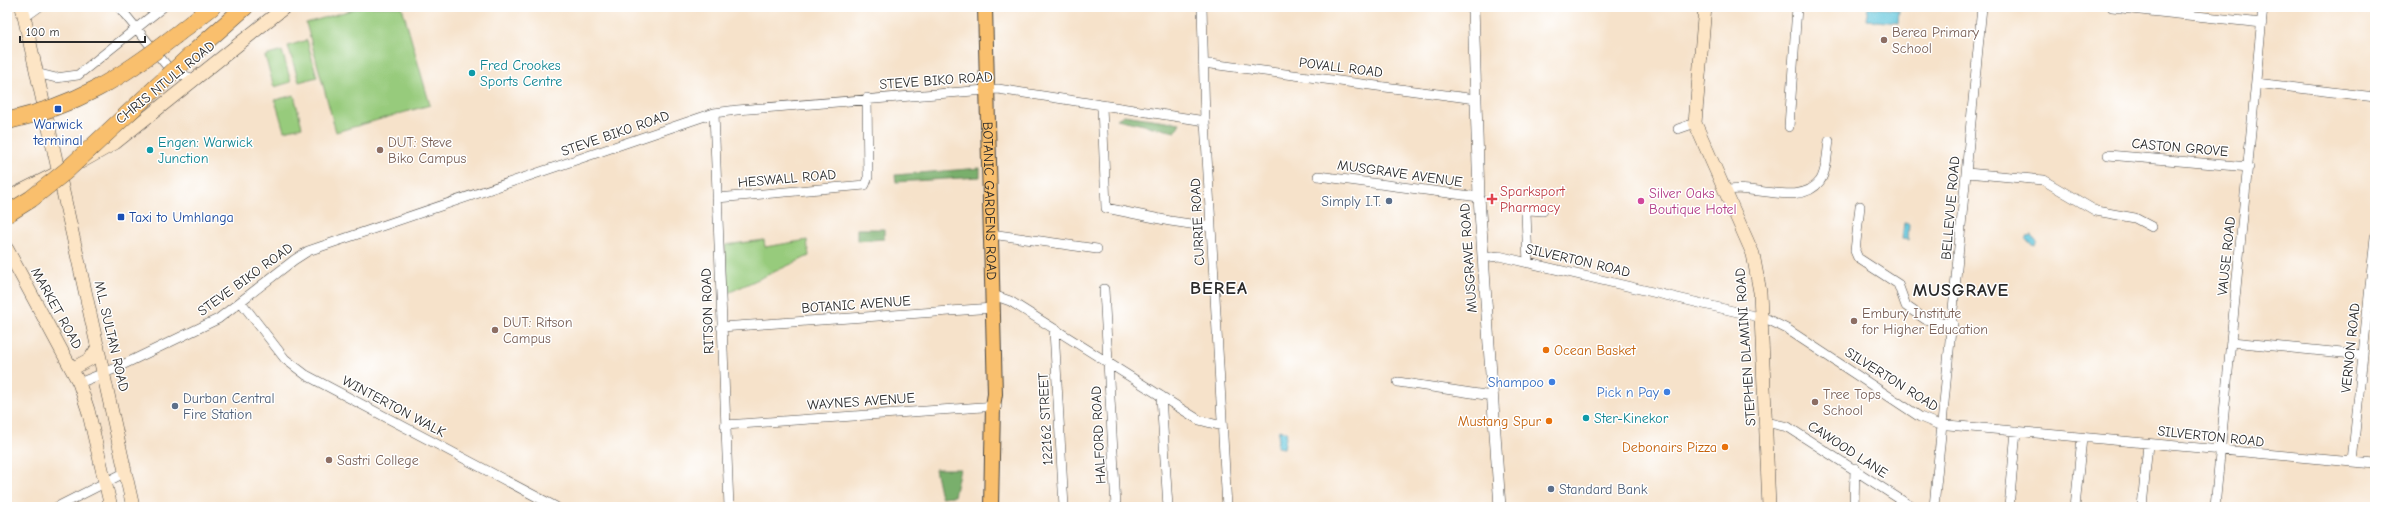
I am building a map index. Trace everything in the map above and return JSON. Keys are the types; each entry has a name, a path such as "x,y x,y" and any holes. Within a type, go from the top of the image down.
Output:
{"highway":[{"path":"7,121 51,110 82,98 125,74 212,7"},
{"path":"7,214 31,199 60,176 245,7"}],"main road":[{"name":"CHRIS NTULI ROAD","path":"7,198 90,158 115,143 285,7"},
{"name":"BOTANIC GARDENS ROAD","path":"985,7 996,402 1001,507"},
{"name":"STEPHEN DLAMINI ROAD","path":"1705,7 1695,123 1755,260 1761,317 1769,507"},
{"name":"M.L. SULTAN ROAD","path":"24,12 36,73 134,507"},
{"name":"MARKET ROAD","path":"7,249 79,383"},
{"path":"72,368 90,359 98,346"},
{"path":"79,383 88,410 111,507"},
{"name":"BOTANIC GARDENS ROAD","path":"991,507 996,402"}],"street":[{"path":"24,12 39,7"},
{"path":"119,7 167,66 177,73 194,79"},
{"path":"36,73 56,78 78,75 137,30 163,7"},
{"name":"CURRIE ROAD","path":"1202,7 1205,121 1227,507"},
{"name":"MUSGRAVE ROAD","path":"1473,7 1479,198 1500,507"},
{"path":"1789,127 1797,7"},
{"name":"BELLEVUE ROAD","path":"1934,507 1968,173 1982,7"},
{"path":"2112,7 2262,23"},
{"name":"VAUSE ROAD","path":"2215,507 2249,167 2263,7"},
{"name":"POVALL ROAD","path":"1203,63 1476,99"},
{"path":"2256,83 2375,98"},
{"name":"STEVE BIKO ROAD","path":"79,383 104,373 218,319 294,260 308,251 714,113 867,98 998,89 1205,121"},
{"name":"HESWALL ROAD","path":"717,198 859,187 867,183 867,98"},
{"path":"1102,106 1106,207 1170,222 1211,227"},
{"name":"RITSON ROAD","path":"714,113 728,507"},
{"path":"1678,129 1695,123"},
{"path":"1725,191 1740,189 1793,194 1806,191 1820,180 1829,141"},
{"name":"CASTON GROVE","path":"2108,155 2249,167"},
{"path":"1968,173 2043,180 2096,211 2135,218 2152,227"},
{"name":"MUSGRAVE AVENUE","path":"1318,176 1479,198"},
{"path":"1860,206 1855,251 1858,258 1898,284 1905,304 1922,318 1953,324"},
{"path":"1528,263 1526,213 1529,210 1543,211"},
{"path":"991,234 1097,249"},
{"name":"VERNON ROAD","path":"2352,462 2375,237"},
{"name":"SILVERTON ROAD","path":"1483,258 1499,256 1761,317 1787,329 1920,417 1943,425 2375,464"},
{"name":"HALFORD ROAD","path":"1104,289 1116,507"},
{"name":"BOTANIC AVENUE","path":"721,327 993,301 1010,301 1199,420 1222,426"},
{"name":"WINTERTON WALK","path":"240,302 285,359 306,374 556,507"},
{"name":"122162 STREET","path":"1054,330 1064,507"},
{"path":"2232,342 2363,355"},
{"path":"1398,382 1492,396"},
{"path":"1161,396 1168,507"},
{"name":"WAYNES AVENUE","path":"725,425 996,402"},
{"name":"CAWOOD LANE","path":"1766,422 1784,425 1855,468 1912,507"},
{"path":"2009,507 2016,431"},
{"path":"2075,507 2082,438"},
{"path":"2142,507 2148,444"},
{"path":"1854,507 1855,468"},
{"path":"58,507 126,472"}],"green space":[{"path":"362,7 402,7 430,105 336,132 306,23"},
{"path":"307,40 317,77 299,82 288,46"},
{"path":"282,51 291,82 274,87 265,56"},
{"path":"294,95 302,127 284,131 275,100"},
{"path":"1124,115 1180,123 1175,132 1117,119"},
{"path":"980,168 980,177 896,182 895,175"},
{"path":"857,229 884,229 884,239 857,241"},
{"path":"764,240 765,247 807,240 809,256 728,293 725,245"},
{"path":"935,469 960,469 954,496 941,497"}],"water":[{"path":"1868,7 1899,10 1898,23 1866,20"},
{"path":"1904,223 1909,224 1908,240 1902,239"},
{"path":"2032,236 2037,241 2034,245 2026,240 2026,237"},
{"path":"1279,430 1287,432 1284,448 1277,447"}],"place":[{"name":"Berea Primary School","path":"1884,40"},
{"name":"Fred Crookes Sports Centre","path":"472,73"},
{"name":"Warwick terminal","path":"58,109"},
{"name":"Engen: Warwick Junction","path":"150,150"},
{"name":"DUT: Steve Biko Campus","path":"380,150"},
{"name":"Sparksport Pharmacy","path":"1492,199"},
{"name":"Simply I.T.","path":"1389,201"},
{"name":"Silver Oaks Boutique Hotel","path":"1641,201"},
{"name":"Taxi to Umhlanga","path":"121,217"},
{"name":"Embury Institute for Higher Education","path":"1854,321"},
{"name":"DUT: Ritson Campus","path":"495,330"},
{"name":"Ocean Basket","path":"1546,350"},
{"name":"Shampoo","path":"1552,382"},
{"name":"Pick n Pay","path":"1667,392"},
{"name":"Tree Tops School","path":"1815,402"},
{"name":"Durban Central Fire Station","path":"175,406"},
{"name":"Ster-Kinekor","path":"1586,418"},
{"name":"Mustang Spur","path":"1549,421"},
{"name":"Debonairs Pizza","path":"1725,447"},
{"name":"Sastri College","path":"329,460"},
{"name":"Standard Bank","path":"1551,489"}],"district":[{"name":"BEREA","path":"1219,288"},
{"name":"MUSGRAVE","path":"1961,290"}]}
